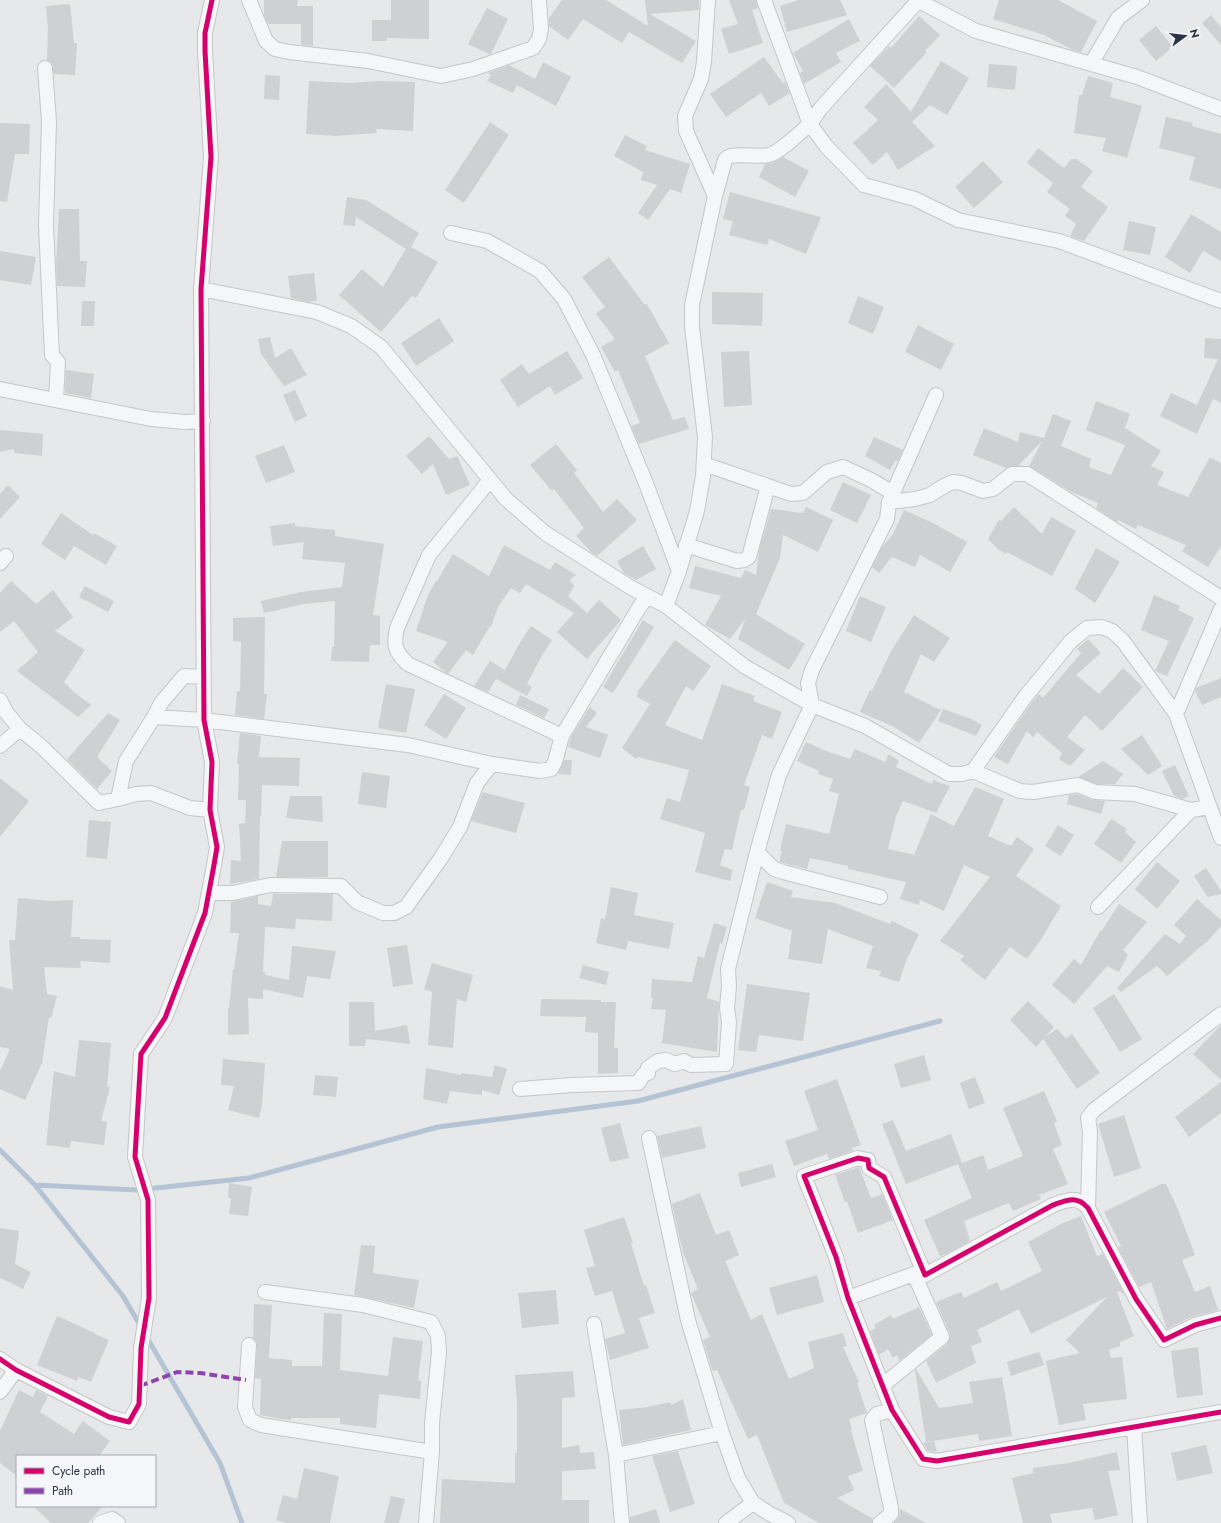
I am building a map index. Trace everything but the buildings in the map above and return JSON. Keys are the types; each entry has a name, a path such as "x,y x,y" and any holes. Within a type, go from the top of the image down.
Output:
{"street":[{"path":"0,1359 16,1370 109,1417 129,1422 139,1404 141,1348 149,1298 148,1200 135,1156 141,1054 165,1018 205,912 217,847 210,810 212,762 204,720 201,288 211,157 205,59 205,33 212,0"},
{"path":"248,0 266,41 274,49 368,61 441,76 473,69 533,48 539,39 541,29 539,0"},
{"path":"708,0 704,62 701,79 685,116 686,131 715,196"},
{"path":"764,0 810,124 826,146 864,186 915,199 958,220 1059,241 1221,301"},
{"path":"666,606 679,571 697,511 703,476 705,438 692,328 692,305 715,196 726,157 731,155 753,156 772,154 776,152 810,124 821,108 918,0 976,30 1137,77 1221,109"},
{"path":"1091,64 1118,18 1142,0"},
{"path":"45,68 48,122 46,225 52,355 58,362 56,400"},
{"path":"451,233 487,241 540,271 564,299 593,355 645,481 679,571"},
{"path":"201,288 317,312 351,326 381,347 506,499 545,533 630,588 666,606 744,666 812,706 865,726 949,774 962,774 973,771 1020,791 1033,792 1078,785 1095,792 1136,794 1191,810 1210,806"},
{"path":"0,389 151,419 185,422 203,421"},
{"path":"520,1089 572,1085 638,1083 644,1074 648,1073 648,1068 658,1061 666,1060 675,1064 684,1061 691,1065 726,1064 729,1022 727,1008 729,986 728,969 757,852 779,775 812,706 808,683 812,670 886,519 891,497 936,395"},
{"path":"704,464 791,494 803,493 827,472 842,467 872,480 891,497 915,499 930,495 953,482 962,483 983,490 993,489 1012,474 1027,474 1221,598"},
{"path":"490,480 429,555 397,628 394,641 398,656 408,664 562,736"},
{"path":"686,545 738,561 749,557 768,486"},
{"path":"154,718 204,720 408,745 492,764 540,771 551,769 555,762 562,736 647,596"},
{"path":"1176,714 1221,609"},
{"path":"973,771 1025,697 1071,641 1087,628 1102,627 1112,631 1123,641 1176,714 1221,838"},
{"path":"118,799 126,762 154,718 161,703 184,676 204,677"},
{"path":"0,700 6,712 20,729 42,747 99,802 136,794 151,793 190,808 210,810"},
{"path":"0,746 20,729"},
{"path":"208,893 233,893 270,885 341,886 357,902 383,913 394,913 406,907 441,858 460,827 477,783 492,764"},
{"path":"1098,907 1191,810"},
{"path":"757,852 774,869 880,897"},
{"path":"1088,1208 1090,1130 1088,1118 1094,1110 1221,1014"},
{"path":"649,1138 688,1320 722,1433 738,1478 753,1503 788,1523"},
{"path":"883,1385 942,1337 884,1177 869,1168 868,1160 858,1158 804,1176 836,1257 848,1298 892,1410 923,1459 937,1461 1221,1412"},
{"path":"848,1298 920,1274 1053,1205 1065,1201 1075,1200 1082,1202 1088,1208 1136,1299 1164,1340 1195,1325 1221,1318"},
{"path":"265,1292 363,1305 431,1322 438,1336 439,1352 432,1423 432,1452 426,1523"},
{"path":"594,1324 616,1455 622,1523"},
{"path":"249,1345 245,1407 250,1420 261,1425 432,1452"},
{"path":"0,1392 16,1370"},
{"path":"880,1523 891,1514 891,1508 872,1420 876,1414 892,1410"},
{"path":"1134,1427 1140,1523"},
{"path":"616,1455 722,1433"},
{"path":"726,1523 753,1503"},
{"path":"100,1523 112,1519 118,1523"}],"waterway":[{"path":"35,1185 137,1190 249,1178 438,1127 638,1101 940,1021"},
{"path":"0,1150 35,1185 123,1296 141,1327"},
{"path":"146,1336 220,1463 242,1523"}],"marked path":[{"path":"140,1386 177,1372 200,1373 246,1380"}],"cycle path":[{"path":"0,1359 16,1370 109,1417 129,1422 139,1404 141,1348 149,1298 148,1200 135,1157 141,1054 165,1018 205,913 217,847 210,810 212,762 204,720 201,289 211,157 205,33 212,0"},
{"path":"1221,1318 1195,1325 1164,1340 1136,1299 1088,1208 1080,1201 1067,1200 1053,1205 925,1275 884,1177 869,1168 868,1160 858,1158 804,1176 836,1257 848,1298 892,1410 923,1459 937,1461 1221,1412"}]}
